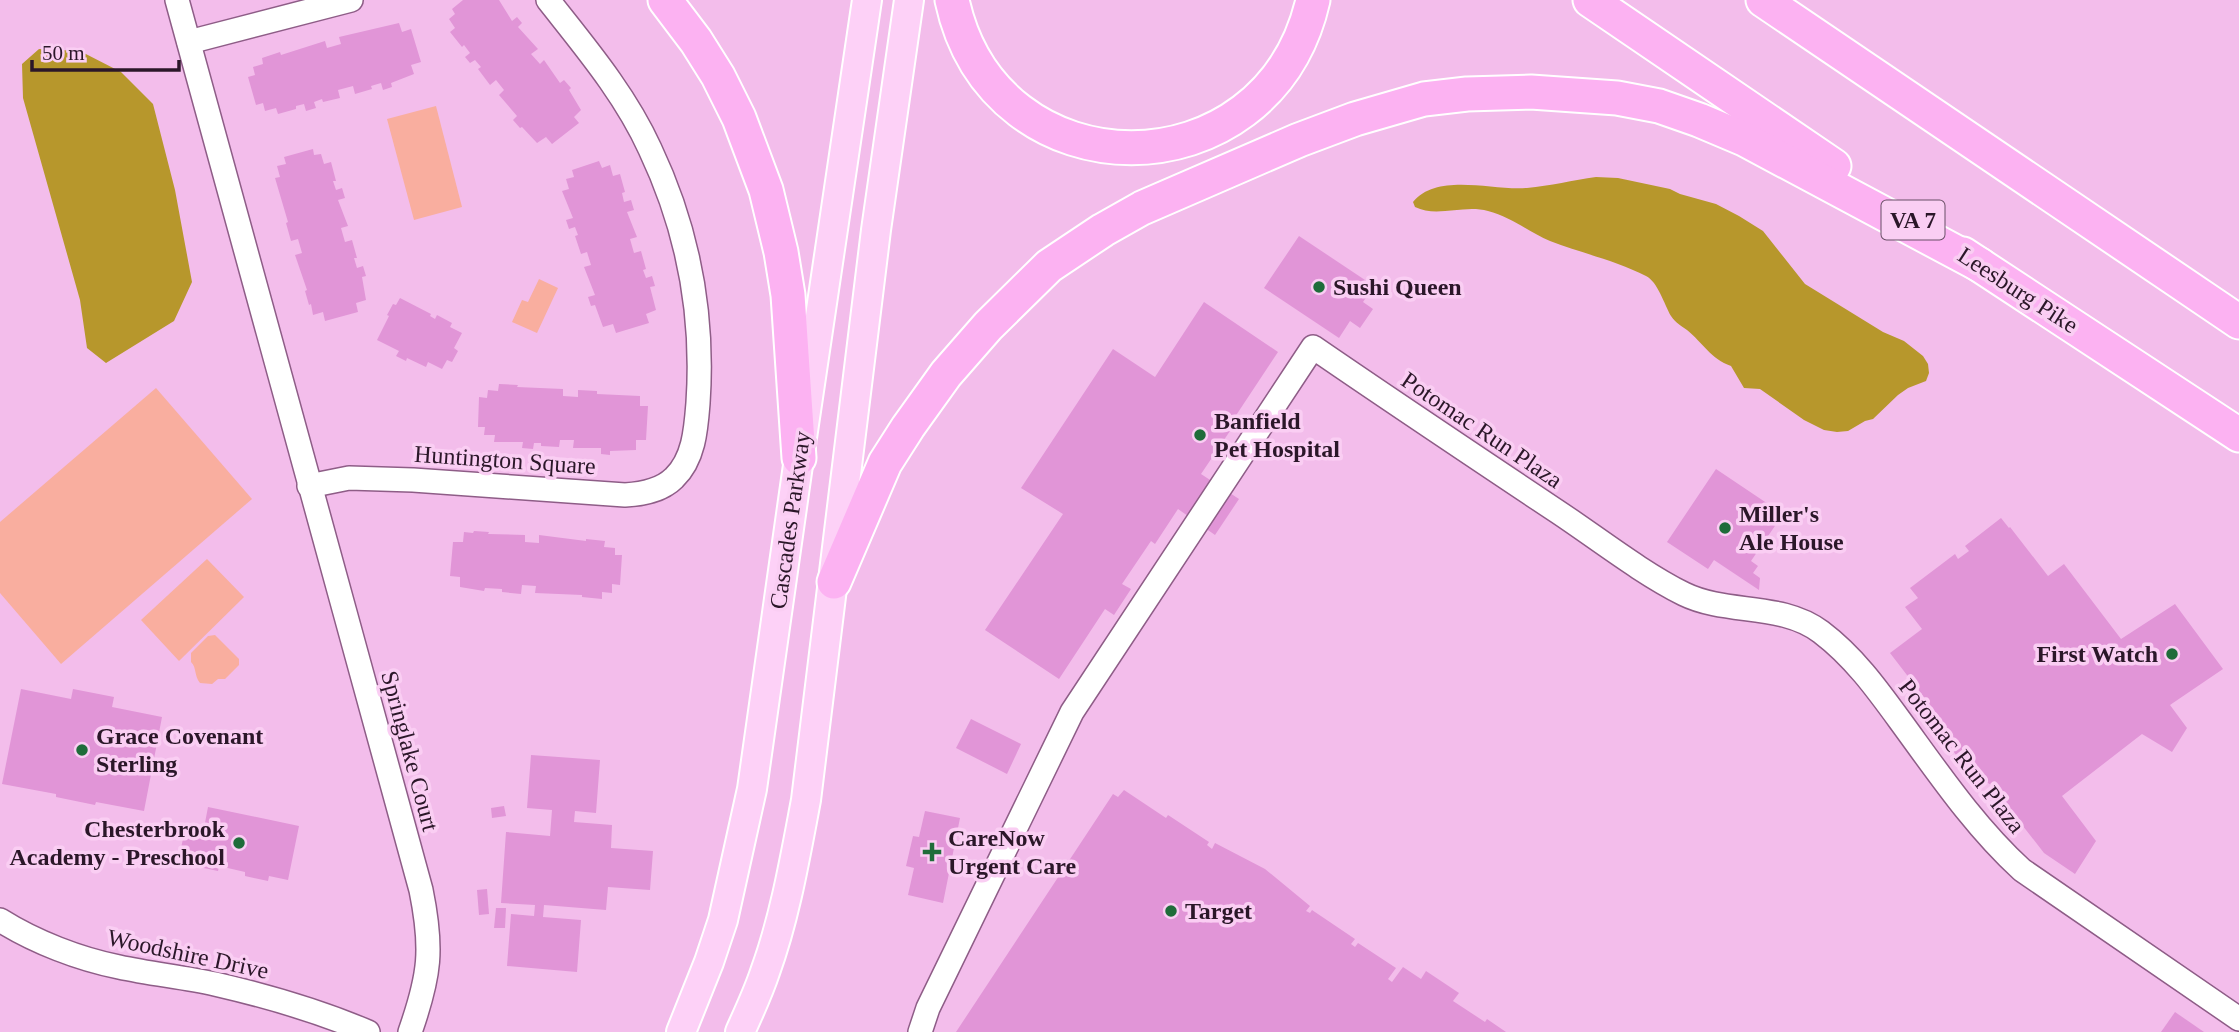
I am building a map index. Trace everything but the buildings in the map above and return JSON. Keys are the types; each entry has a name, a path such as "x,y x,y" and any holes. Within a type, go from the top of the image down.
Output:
{"highway":[{"path":"665,0 718,76 739,118 766,190 788,295 799,458"},
{"path":"952,0 964,37 974,56 985,74 1014,105 1041,124 1070,138 1112,148 1133,149 1165,146 1196,138 1252,105 1281,74 1292,56 1306,26 1313,0"},
{"name":"Leesburg Pike","path":"1590,0 1980,265 2239,435"},
{"path":"1763,0 2239,322"},
{"path":"834,582 885,463 908,427 946,374 988,326 1049,266 1142,208 1299,140 1355,119 1424,99 1467,94 1531,92 1606,96 1659,106 1744,139 1980,265"}],"main road":[{"name":"Cascades Parkway","path":"681,1032 723,920 750,802 867,0"},
{"name":"Cascades Parkway","path":"740,1032 765,972 789,888 806,800 878,217 909,0"}],"street":[{"path":"177,0 309,486"},
{"path":"188,42 351,0"},
{"name":"Huntington Square","path":"309,486 349,478 625,495 657,489 674,478 687,461 694,442 697,421 699,334 693,284 679,222 667,187 626,104 548,0"},
{"name":"Potomac Run Plaza","path":"920,1032 928,1008 1072,712 1313,347 1685,594 1805,621 1822,633 1865,672 1973,819 1997,847 2022,870 2239,1019"},
{"name":"Springlake Court","path":"309,486 351,630 421,890 427,922 429,951 426,981 410,1032"},
{"name":"Woodshire Drive","path":"0,920 39,940 94,961 215,984 271,998 368,1032"}],"shaded area":[{"path":"39,49 80,51 121,72 153,104 175,190 192,282 174,321 106,363 87,348 80,300 23,98 22,64"},
{"path":"436,106 462,207 414,220 387,119"},
{"path":"1596,177 1618,178 1670,189 1716,204 1739,216 1763,231 1805,284 1883,332 1904,341 1923,356 1928,364 1926,381 1898,395 1873,419 1848,431 1824,430 1804,420 1760,389 1744,388 1731,366 1713,355 1678,324 1657,288 1646,276 1550,241 1488,211 1423,210 1415,207 1413,202 1424,193 1451,185 1527,188"},
{"path":"539,279 558,288 537,333 512,322 522,300 528,302"},
{"path":"156,388 252,499 61,664 0,593 0,522"},
{"path":"207,559 244,597 179,661 141,620"},
{"path":"215,635 239,659 239,665 225,679 218,679 212,684 200,683 191,662 191,653 208,636"}],"place":[{"name":"Sushi Queen","path":"1319,287"},
{"name":"Banfield Pet Hospital","path":"1200,435"},
{"name":"Miller's Ale House","path":"1725,528"},
{"name":"First Watch","path":"2172,654"},
{"name":"Grace Covenant Sterling","path":"82,750"},
{"name":"Chesterbrook Academy - Preschool","path":"239,843"},
{"name":"CareNow Urgent Care","path":"932,852"},
{"name":"Target","path":"1171,911"}]}
